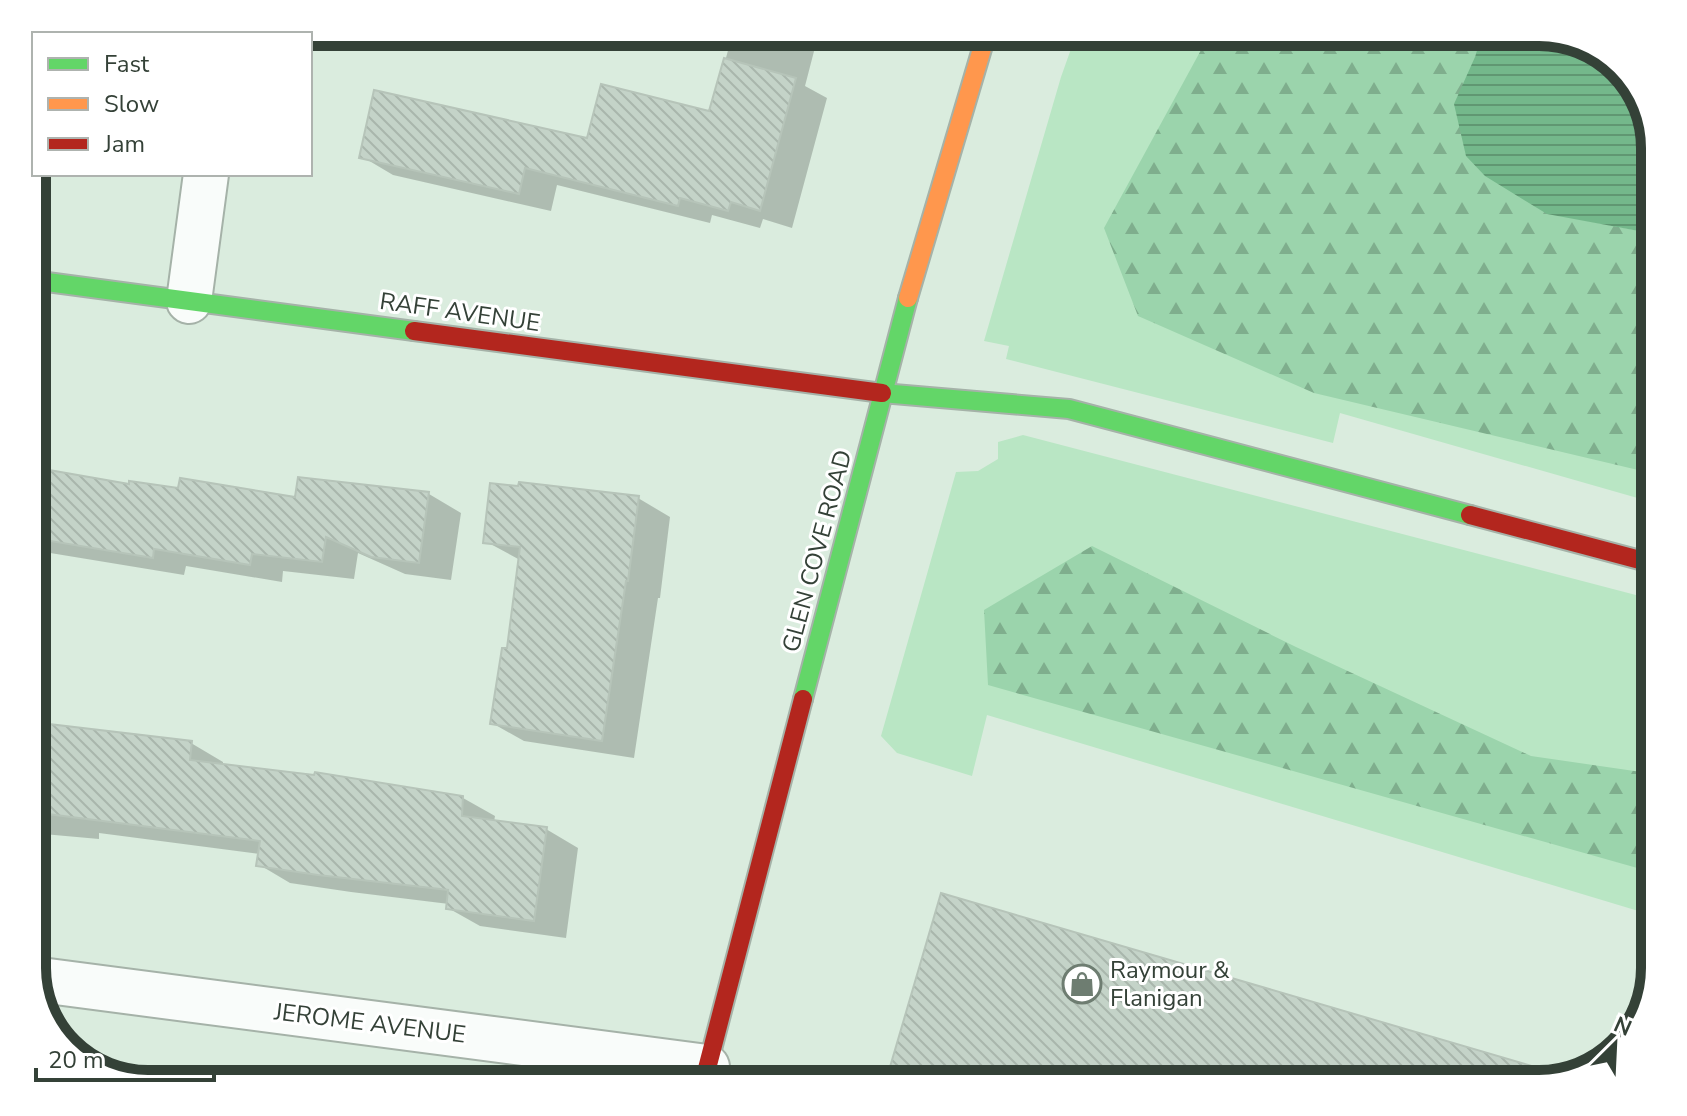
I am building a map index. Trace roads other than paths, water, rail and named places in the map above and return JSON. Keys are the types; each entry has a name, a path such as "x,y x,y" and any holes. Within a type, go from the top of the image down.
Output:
{"main road":[{"name":"GLEN COVE ROAD","path":"706,1070 882,393 983,46"},
{"name":"RAFF AVENUE","path":"46,282 882,393 1069,409 1641,560"}],"street":[{"path":"189,301 206,176"},
{"name":"JEROME AVENUE","path":"47,981 670,1070"}],"place":[{"name":"Raymour & Flanigan","path":"1082,984"}]}
